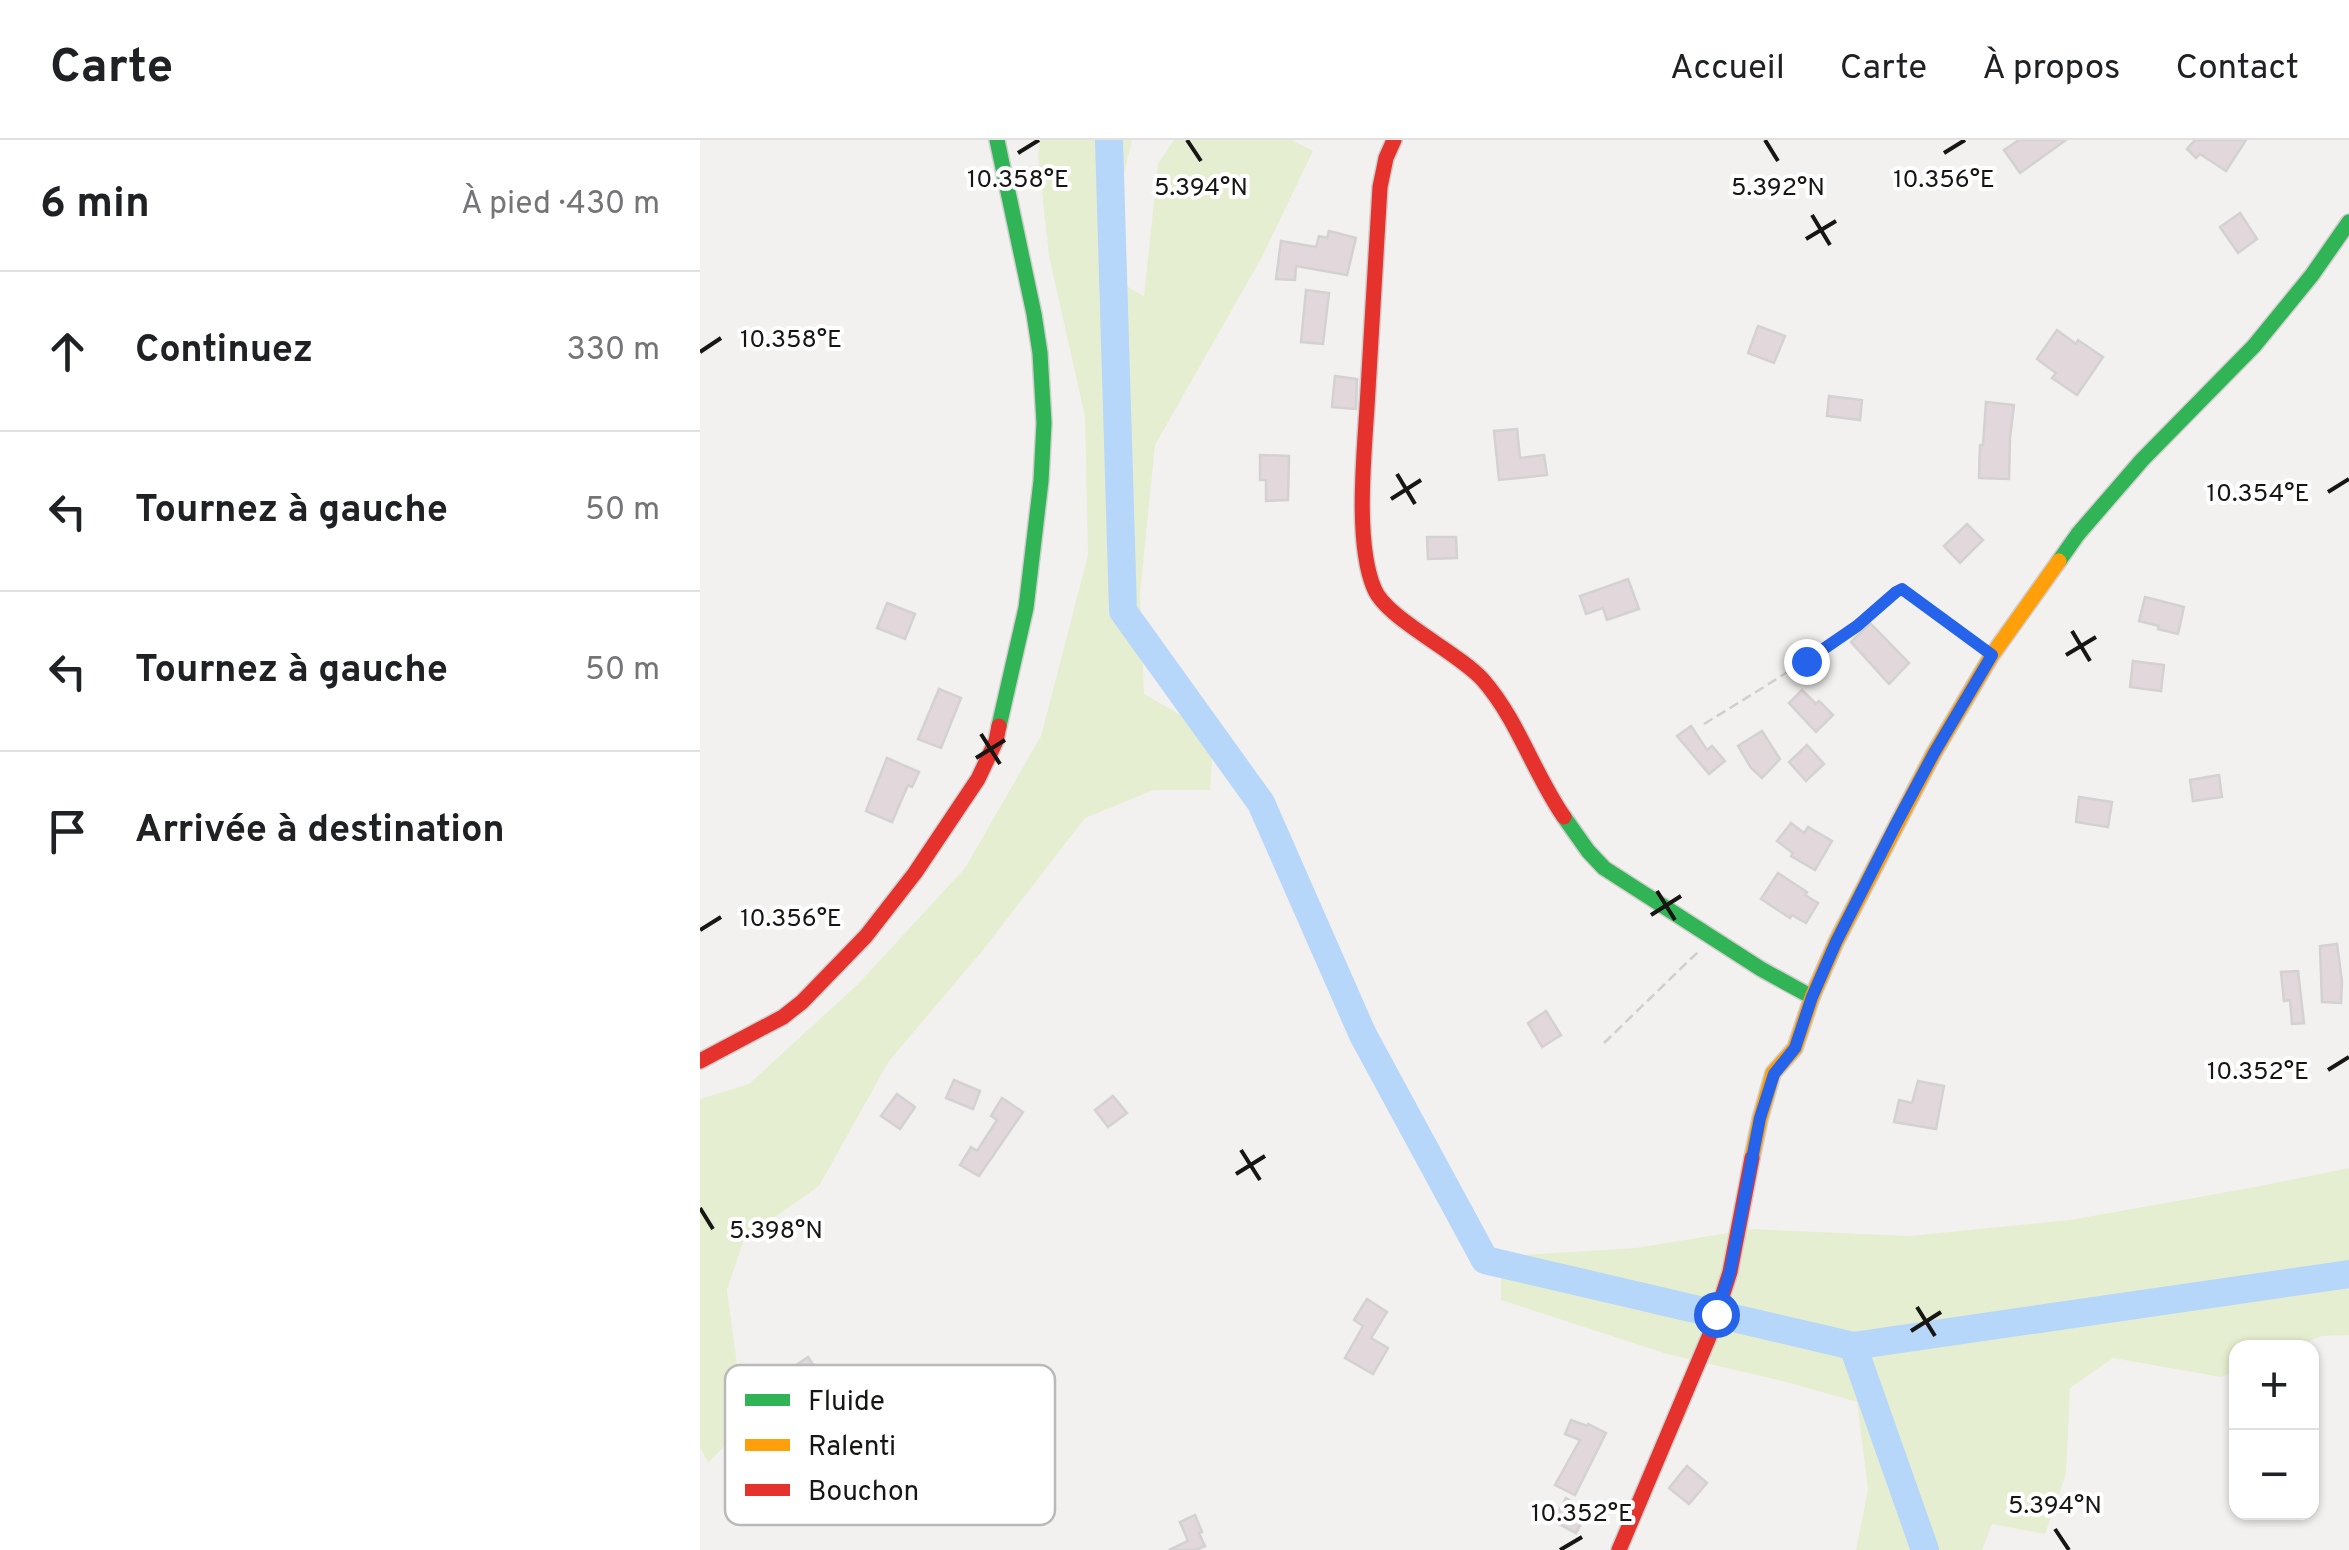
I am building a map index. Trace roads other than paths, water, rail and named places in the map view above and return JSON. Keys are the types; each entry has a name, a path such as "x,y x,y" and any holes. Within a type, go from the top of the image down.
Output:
{"street":[{"path":"700,1062 793,1010 866,936 915,873 978,779 996,741 1029,590 1042,480 1044,424 1034,314 997,140"},
{"path":"1394,140 1382,173 1365,424 1365,554 1374,590 1392,612 1482,679 1501,704 1558,808 1604,868 1760,969 1812,997"},
{"path":"1619,1550 1709,1337 1730,1272 1760,1118 1774,1074 1795,1048 1836,942 1934,753 1992,655 2078,534 2142,460 2254,346 2349,222"}],"waterway":[{"path":"1109,140 1123,611 1261,803 1363,1035 1485,1260 1853,1346 2349,1274"},
{"path":"1853,1346 1925,1550"}]}
